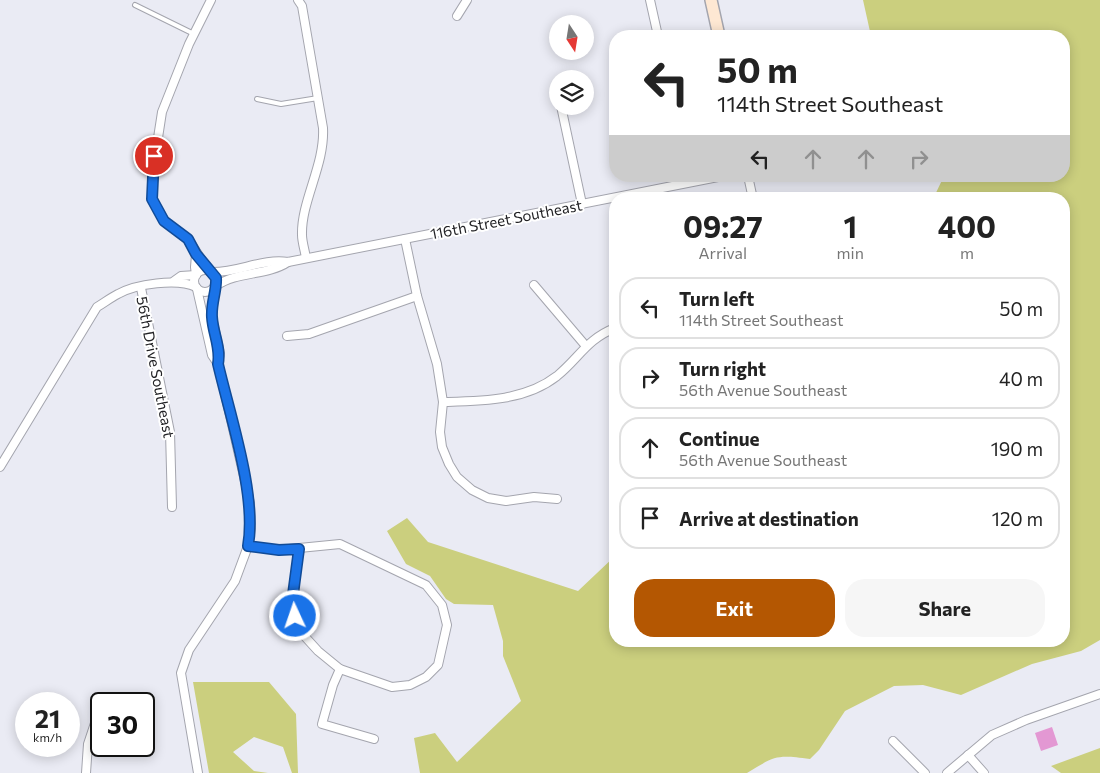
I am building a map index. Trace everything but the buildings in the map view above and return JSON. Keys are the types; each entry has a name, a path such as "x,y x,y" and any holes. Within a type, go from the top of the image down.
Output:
{"street":[{"path":"211,0 194,34 162,112 153,170 152,199 164,221 188,239 196,254 216,278 212,318 220,353 218,364"},
{"path":"298,0 302,6 324,143 303,226 302,234 306,258"},
{"path":"457,16 467,0"},
{"path":"650,0 657,30"},
{"path":"711,0 718,30"},
{"path":"563,115 582,204"},
{"name":"116th Street Southeast","path":"635,192 679,182"},
{"name":"116th Street Southeast","path":"215,287 231,278 280,267 288,262 609,198"},
{"path":"404,240 417,296 437,364 443,402 440,432 442,447 449,464 457,477 472,490 488,498 506,501 534,497 558,499"},
{"path":"196,254 194,267 196,288 212,354 218,364 250,503 251,529 248,546 235,581 189,650 181,673 198,773"},
{"name":"116th Street Southeast","path":"210,271 225,272 279,260 288,262"},
{"path":"0,467 97,307 119,293 174,281 181,276 196,275 202,271 210,271"},
{"path":"174,281 196,288 204,293 215,287"},
{"path":"534,285 585,345"},
{"name":"56th Drive Southeast","path":"141,288 170,432 172,507"},
{"path":"287,336 309,334 417,296"},
{"path":"443,402 505,398 531,389 555,377 572,362 585,345 609,331"},
{"path":"248,546 279,550 340,544 426,585 442,605 447,626 444,646 438,665 426,677 410,684 392,687 340,669 318,651 298,629 292,602 299,549"},
{"path":"340,669 333,685 322,724 374,738"},
{"path":"947,773 992,735 1026,720 1100,694"},
{"path":"86,773 90,738"},
{"path":"893,741 925,773"},
{"path":"968,755 984,773"}],"lane":[{"path":"135,6 194,34"},
{"path":"257,99 281,104 318,98"}],"green space":[{"path":"863,0 1100,0 1100,640 1081,651 1032,664 961,695 923,685 894,686 845,711 819,750 810,759 777,758 747,773 420,773 414,738 435,733 457,762 521,701 503,656 503,641 493,605 454,604 446,599 430,576 406,564 387,531 407,518 428,542 578,591 609,562 609,647 1070,647 1070,192 936,192 941,182 1070,182 1070,30 870,30"},
{"path":"193,682 269,682 296,714 298,773 292,773 283,747 254,737 233,752 254,771 268,773 209,773"},
{"path":"1100,748 1100,773 1061,773 1051,766"}],"route":[{"path":"154,156 152,199 164,221 188,239 206,268 215,275 217,282 212,296 213,327 220,353 218,364 250,503 251,529 248,546 279,550 299,549 292,602 295,616"}]}
